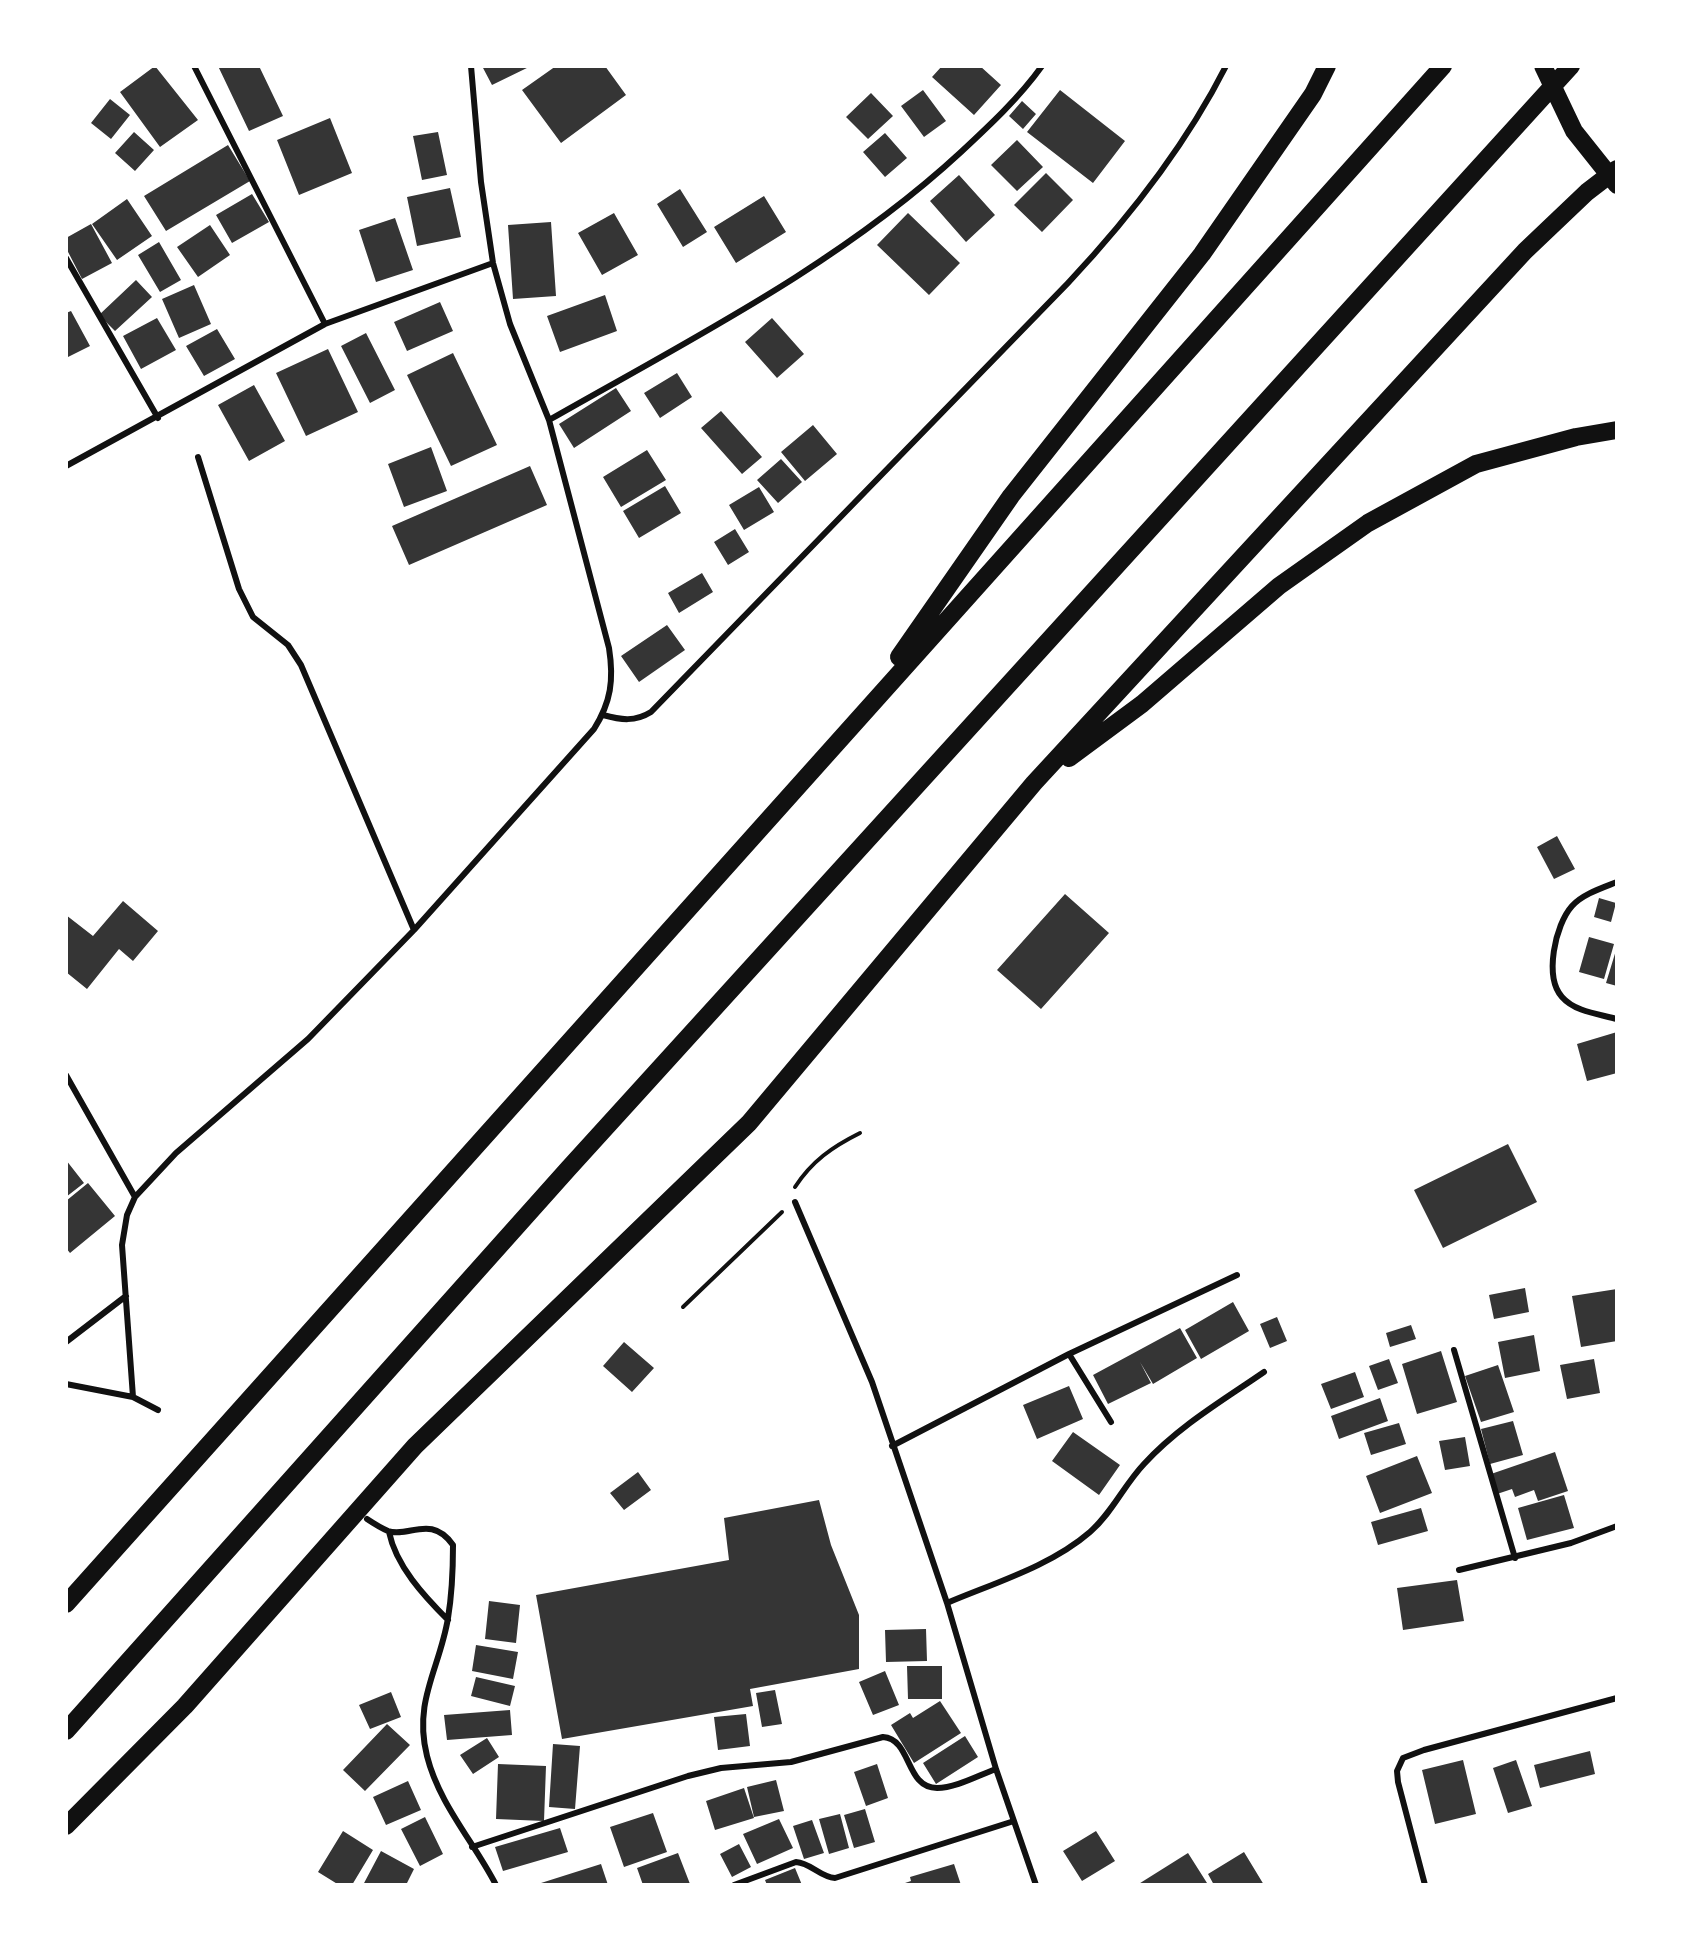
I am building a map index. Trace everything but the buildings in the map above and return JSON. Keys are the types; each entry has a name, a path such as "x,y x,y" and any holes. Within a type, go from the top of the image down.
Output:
{"highway":[{"path":"1313,94 1318,66"},
{"path":"856,720 1011,496 1202,254 1313,94 1327,66"},
{"path":"66,1604 1443,66"},
{"path":"1543,66 1574,131 1617,185"},
{"path":"66,1731 576,1161 1571,66"},
{"path":"66,1826 185,1706 415,1446 749,1123 1034,783 1525,251 1587,192 1617,169"},
{"path":"1034,783 1142,704 1279,586 1368,523 1476,464 1576,436 1617,430"}],"street":[{"path":"194,66 325,324"},
{"path":"133,1397 122,1245 128,1215 135,1197 176,1153 308,1039 414,930 594,729 603,715 610,696 612,681 609,648 549,420 510,324 493,263 481,182 471,66"},
{"path":"549,420 762,299 892,212 1002,114 1042,66"},
{"path":"603,715 619,720 633,720 651,712 1068,284 1112,236 1171,155 1226,66"},
{"path":"66,258 158,418"},
{"path":"66,466 158,418 325,324 493,263"},
{"path":"198,457 239,589 253,617 288,645 301,664 414,930"},
{"path":"1617,882 1597,890 1573,906 1561,927 1553,972 1555,986 1569,1003 1617,1019"},
{"path":"66,1075 135,1197"},
{"path":"794,1202 872,1382 947,1604 996,1769 1036,1885"},
{"path":"892,1446 1069,1354 1237,1275"},
{"path":"66,1342 126,1296"},
{"path":"1454,1350 1515,1558"},
{"path":"1069,1354 1111,1422"},
{"path":"947,1604 1075,1544 1102,1520 1142,1466 1182,1428 1264,1372"},
{"path":"66,1384 133,1397 158,1410"},
{"path":"367,1519 389,1532 417,1528 433,1530 446,1536 453,1545 448,1620 424,1699 426,1755 433,1775 472,1847 496,1885"},
{"path":"1458,1570 1571,1543 1617,1526"},
{"path":"389,1532 392,1546 418,1587 448,1620"},
{"path":"1425,1885 1401,1795 1397,1771 1403,1758 1424,1750 1617,1698"},
{"path":"472,1847 688,1776 721,1768 791,1762 883,1737 891,1737 897,1742 918,1779 925,1786 939,1788 996,1769"},
{"path":"734,1885 796,1862 804,1863 828,1878 835,1878 1014,1821"}],"path":[{"path":"683,1307 794,1202 794,1189 808,1168 831,1148 860,1133"}]}
